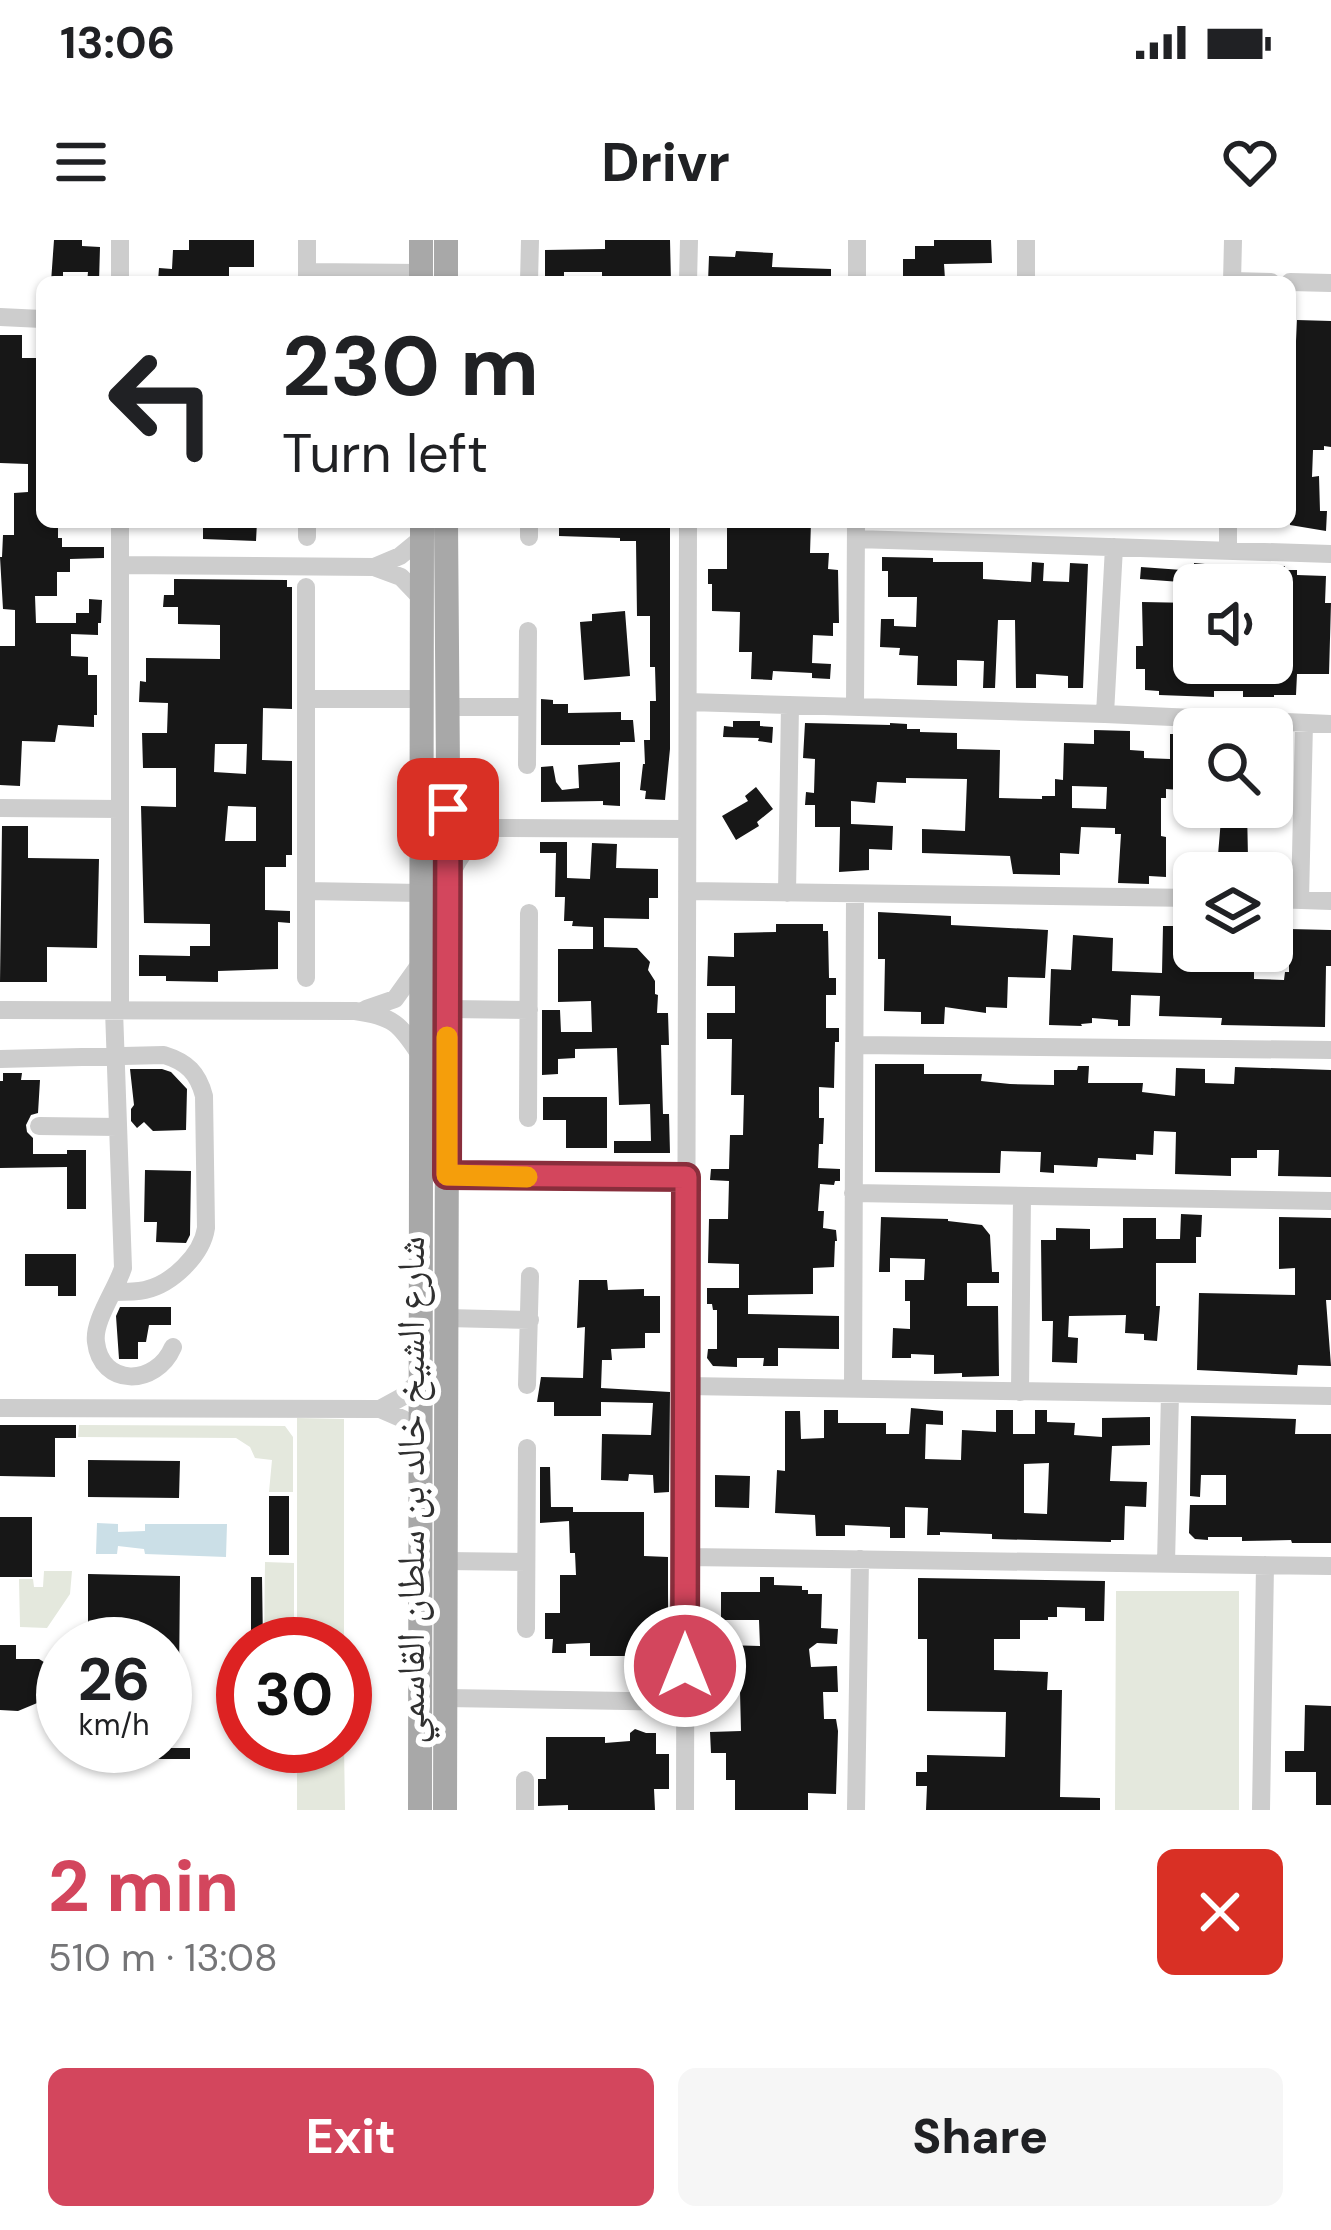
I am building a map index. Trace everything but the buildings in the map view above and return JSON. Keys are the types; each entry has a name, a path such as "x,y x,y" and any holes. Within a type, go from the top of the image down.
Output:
{"main road":[{"path":"421,240 421,276"},
{"path":"446,240 446,276"},
{"name":"شارع الشيخ خالد بن سلطان القاسمي","path":"420,1810 421,893 446,528"},
{"name":"شارع الشيخ خالد بن سلطان القاسمي","path":"422,530 423,600 448,771 445,1810"},
{"path":"422,1342 431,1364 432,1398 445,1402"}],"street":[{"path":"120,240 120,276"},
{"path":"307,240 307,276"},
{"path":"529,276 530,240"},
{"path":"688,240 688,276"},
{"path":"833,240 857,241 856,276"},
{"path":"1026,240 1026,276"},
{"path":"1232,276 1233,240"},
{"path":"1296,282 1331,283"},
{"path":"0,317 36,319"},
{"path":"120,528 115,1056 123,1268 96,1330 96,1344 109,1367 133,1377 146,1376 167,1360 172,1347"},
{"path":"685,1810 688,528"},
{"path":"1228,528 1228,551"},
{"path":"120,565 374,566 400,556 422,530"},
{"path":"855,707 856,531 1331,554"},
{"path":"1106,714 1114,547"},
{"path":"374,566 401,577 423,600"},
{"path":"306,587 306,978"},
{"path":"527,765 528,631"},
{"path":"306,699 527,707"},
{"path":"688,702 1331,724"},
{"path":"787,893 790,705"},
{"path":"1300,900 1304,723"},
{"path":"448,771 461,799 493,828"},
{"path":"0,808 120,809"},
{"path":"448,885 459,857 493,828 687,829"},
{"path":"306,892 421,893"},
{"path":"687,892 1173,898"},
{"path":"853,1389 855,894"},
{"path":"1293,900 1331,901"},
{"path":"528,1118 529,913"},
{"path":"0,1010 355,1011 394,999 421,963"},
{"path":"447,1009 529,1010"},
{"path":"355,1011 391,1019 420,1055"},
{"path":"856,1045 1331,1050"},
{"path":"0,1059 164,1055 191,1068 200,1081 206,1228 202,1245 193,1259 164,1281 144,1291 115,1292"},
{"path":"39,1126 118,1127"},
{"path":"447,1175 686,1177"},
{"path":"854,1193 1331,1201"},
{"path":"1020,1392 1022,1196"},
{"path":"527,1385 530,1276"},
{"path":"446,1318 530,1320"},
{"path":"0,1408 380,1408 403,1397 421,1380"},
{"path":"686,1386 1331,1396"},
{"path":"1166,1563 1171,1394"},
{"path":"380,1408 403,1419 421,1436"},
{"path":"526,1629 527,1448"},
{"path":"686,1557 1331,1566"},
{"path":"856,1810 860,1559"},
{"path":"445,1561 526,1562"},
{"path":"1261,1810 1264,1565"},
{"path":"445,1698 685,1702"},
{"path":"525,1780 525,1810"}],"shaded area":[{"path":"297,1418 344,1419 344,1617 297,1617"},
{"path":"79,1425 285,1426 293,1437 293,1492 269,1492 272,1460 255,1458 250,1447 236,1438 78,1437"},
{"path":"97,1523 118,1524 118,1532 145,1531 145,1524 227,1524 226,1557 145,1554 144,1549 118,1546 117,1554 96,1554"},
{"path":"265,1562 294,1563 294,1617 264,1617"},
{"path":"44,1571 72,1571 70,1594 54,1617 36,1617 36,1628 20,1627 19,1579 33,1579 34,1587 43,1587"},
{"path":"1116,1591 1239,1591 1239,1810 1115,1810"},
{"path":"297,1773 344,1773 345,1810 297,1810"}],"slow traffic":[{"path":"447,1037 447,1175 527,1177"}],"route":[{"path":"448,809 447,1175 686,1177 685,1666"}]}
